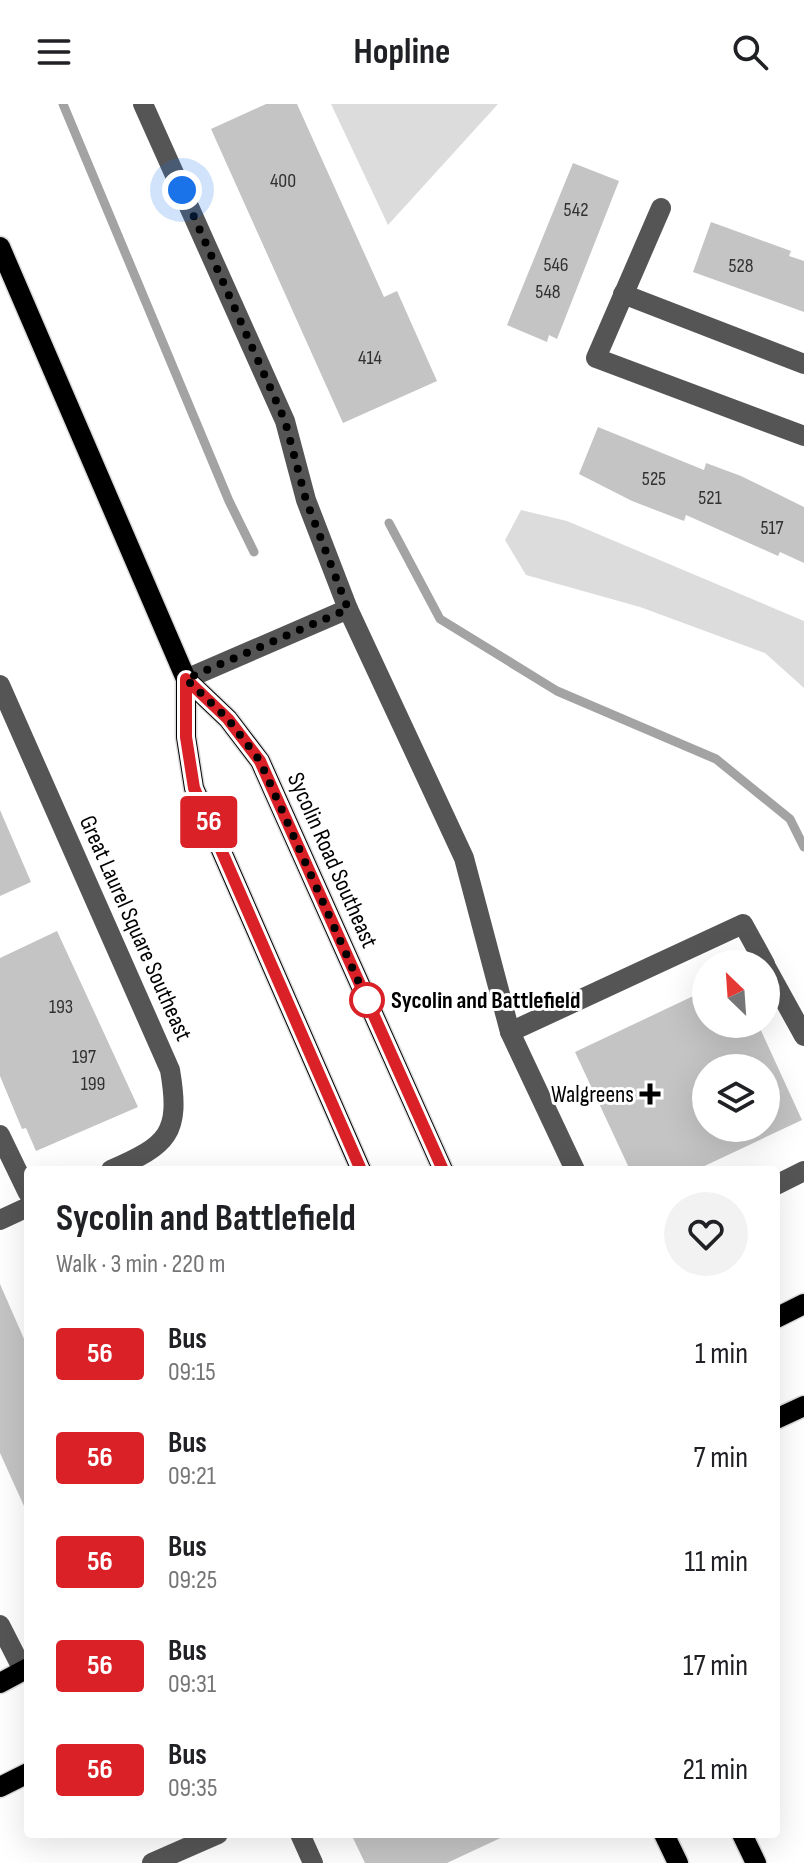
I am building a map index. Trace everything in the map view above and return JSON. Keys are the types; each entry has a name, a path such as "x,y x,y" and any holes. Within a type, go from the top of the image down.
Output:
{"main road":[{"name":"Sycolin Road Southeast","path":"0,247 186,679 228,719 260,761 441,1166"},
{"name":"Sycolin Road Southeast","path":"186,679 186,737 194,788 359,1166"},
{"path":"780,1316 804,1304"},
{"path":"780,1417 804,1406"},
{"path":"0,1683 24,1670"},
{"path":"0,1787 24,1775"},
{"path":"666,1838 678,1863"},
{"path":"744,1838 756,1863"}],"street":[{"path":"143,104 285,421 306,500 348,609 464,858 510,1032 573,1166"},
{"path":"661,208 596,358 804,436"},
{"path":"623,294 804,364"},
{"path":"186,679 348,609"},
{"name":"Great Laurel Square Southeast","path":"0,685 170,1070 176,1107 164,1140 141,1157 120,1166"},
{"path":"510,1032 743,924 757,950"},
{"path":"780,992 804,1036"},
{"path":"0,1135 24,1185"},
{"path":"780,1183 804,1171"},
{"path":"0,1220 24,1209"},
{"path":"0,1625 24,1666"},
{"path":"152,1863 209,1838"},
{"path":"302,1838 313,1863"}],"shaded area":[{"path":"331,104 498,104 388,225"},
{"path":"521,510 567,521 804,621 804,688 765,653 640,607 526,575 505,540"}],"building":[{"path":"266,104 297,104 384,297 397,291 437,381 343,423 211,129"},
{"path":"573,163 619,181 557,339 549,335 547,342 507,325"},
{"path":"711,222 791,251 789,256 804,261 804,312 693,272"},
{"path":"598,427 704,470 706,463 741,476 804,507 804,563 780,552 778,556 686,515 684,521 632,501 579,474"},
{"path":"0,810 31,882 0,896"},
{"path":"57,931 138,1107 36,1151 26,1128 22,1129 0,1076 0,958"},
{"name":"Walgreens","path":"692,997 692,1038 764,1038 772,1054 692,1054 692,1142 755,1142 704,1166 628,1166 575,1052"},
{"name":"Walgreens","path":"780,1072 802,1120 780,1130"},
{"path":"0,1284 24,1339 24,1506 0,1453"},
{"path":"353,1838 500,1838 447,1863 365,1863"}],"waterway":[{"path":"63,104 229,501 254,552"},
{"path":"389,523 440,619 557,691 716,759 790,819 804,847"}],"bus line":[{"name":"56","path":"359,1166 194,788 186,737 186,679 228,719 260,761 441,1166"}],"place":[{"name":"Sycolin and Battlefield","path":"367,1000"},
{"name":"Walgreens","path":"650,1094"}],"route":[{"path":"182,190 285,421 306,500 326,559 348,609 186,679 228,719 260,761 368,1003 367,1000"}]}
